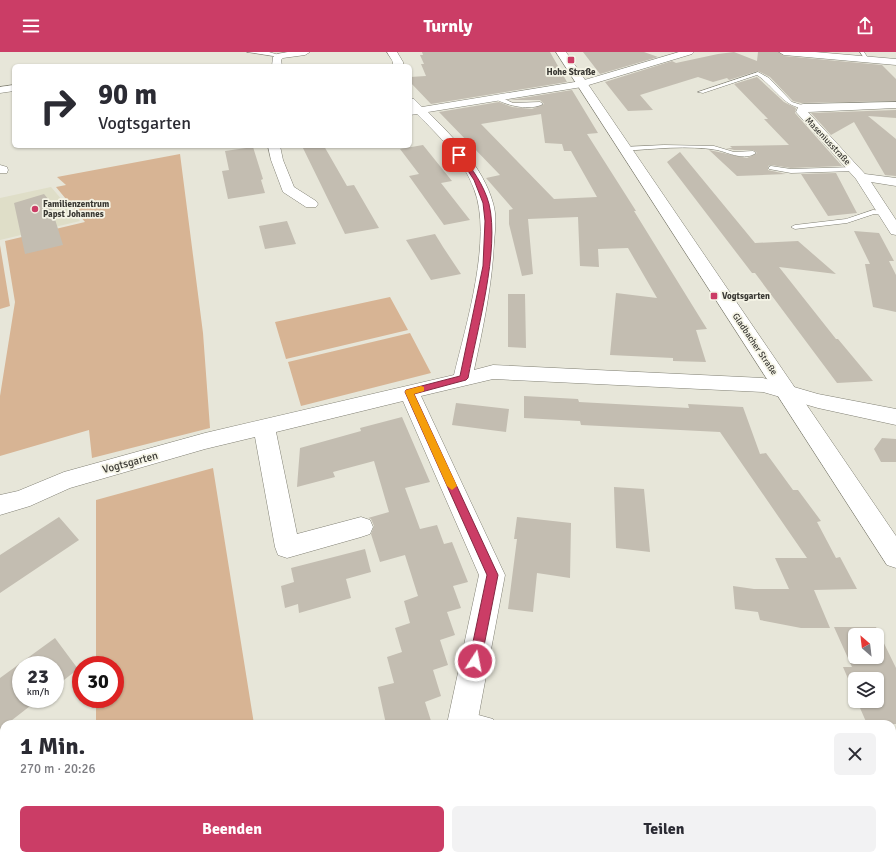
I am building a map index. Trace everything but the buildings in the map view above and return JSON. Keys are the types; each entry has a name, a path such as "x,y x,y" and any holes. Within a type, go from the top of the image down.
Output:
{"street":[{"path":"277,64 276,58 280,56 305,52"},
{"path":"392,52 398,64"},
{"name":"Gladbacher Straße","path":"561,52 624,149 788,392 896,557"},
{"path":"413,108 498,98 582,84 689,52"},
{"path":"790,52 896,62"},
{"path":"0,90 12,88"},
{"name":"Maseniusstraße","path":"896,106 803,107 802,112 858,173 896,231"},
{"path":"413,108 450,142 476,180 486,203 488,221 486,266 464,378"},
{"path":"274,148 277,160 288,189 311,204"},
{"path":"858,173 896,172"},
{"path":"858,173 896,182"},
{"name":"Vogtsgarten","path":"0,505 22,499 64,480 264,426 493,372 763,385 818,401 896,417"},
{"path":"409,392 492,575 463,720"},
{"path":"264,426 287,546 361,527"}],"lane":[{"path":"249,52 257,54 273,52 280,56"},
{"path":"862,52 868,60"},
{"path":"701,92 758,73 767,79 790,103 803,107"},
{"path":"498,98 506,104 540,104"},
{"path":"624,149 713,147 730,150 733,154 753,153"},
{"path":"771,168 792,171 858,173"},
{"path":"795,227 847,221 873,212 885,213"}],"shaded area":[{"path":"180,154 203,333 210,428 92,458 89,430 0,456 0,396 15,302 5,241 85,222 56,187 66,185 57,177"},
{"name":"Familienzentrum Papst Johannes","path":"51,187 80,221 0,240 0,198"},
{"path":"0,245 10,306 0,309"},
{"path":"390,297 408,330 286,359 275,322"},
{"path":"410,333 431,373 301,406 288,362"},
{"path":"213,468 253,720 96,720 96,708 124,708 124,656 96,656 96,500"}],"slow traffic":[{"path":"421,389 409,392 452,486"}],"place":[{"name":"Hohe Straße","path":"571,60"},
{"name":"Familienzentrum Papst Johannes","path":"35,209"},
{"name":"Vogtsgarten","path":"714,296"}],"route":[{"path":"459,155 476,180 486,203 488,221 486,266 464,378 409,392 492,575 475,661"}]}
